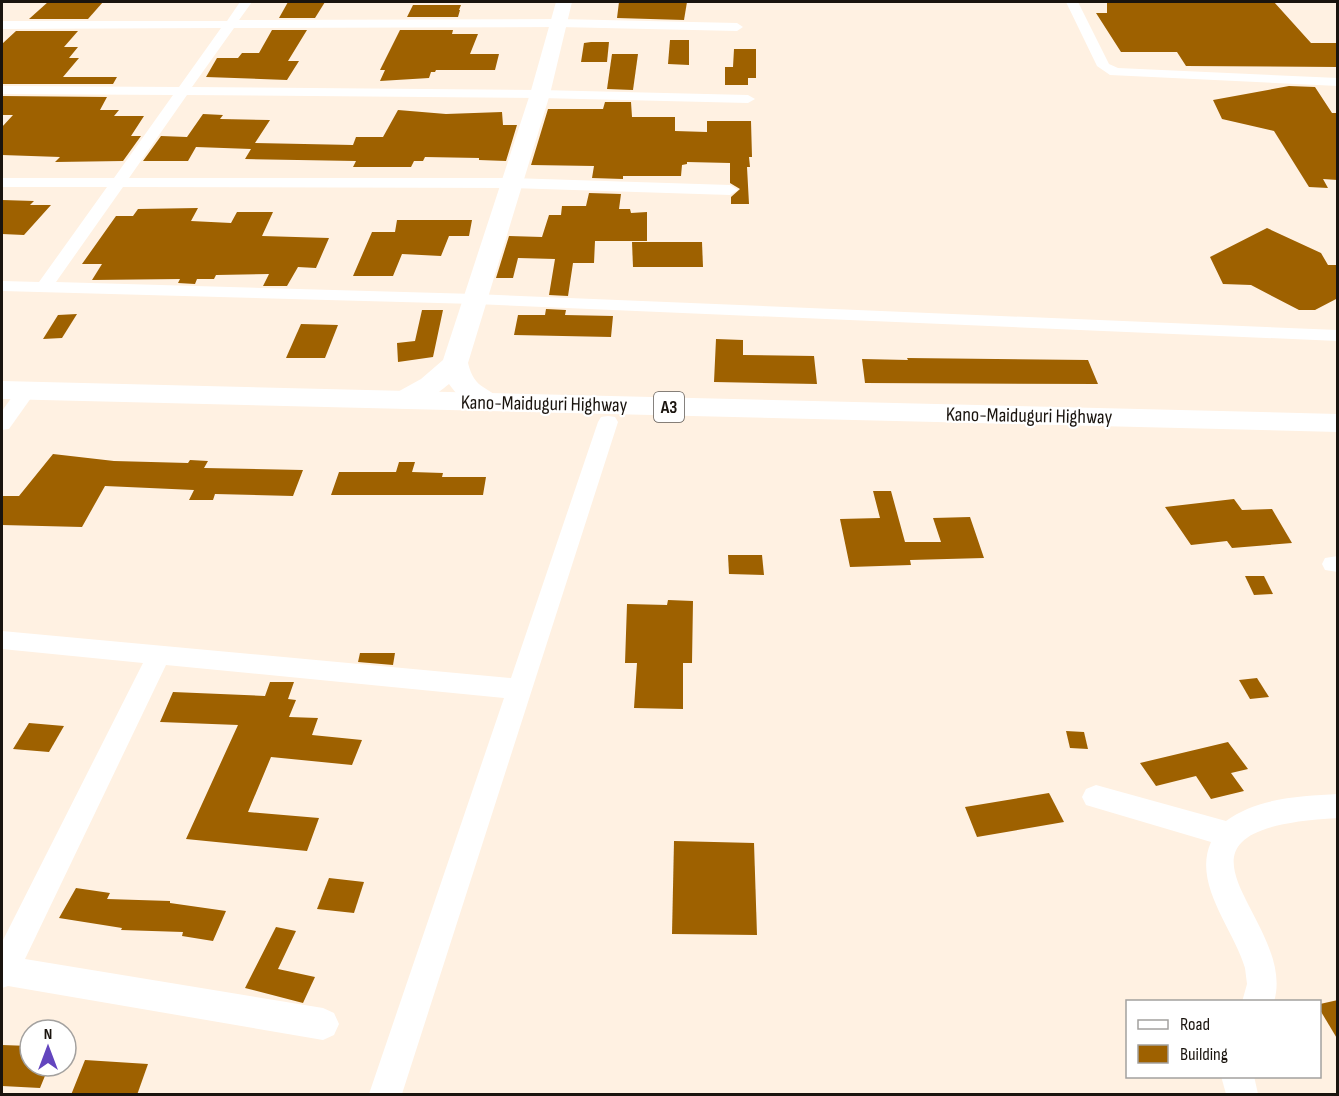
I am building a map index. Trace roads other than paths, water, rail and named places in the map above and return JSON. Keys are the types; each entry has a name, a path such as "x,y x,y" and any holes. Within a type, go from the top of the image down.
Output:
{"highway":[{"name":"Kano-Maiduguri Highway","path":"9,404 402,401 1338,423"},
{"name":"Kano-Maiduguri Highway","path":"9,404 608,422 1338,439"}],"street":[{"path":"44,287 246,2"},
{"path":"488,403 469,392 458,379 455,363 540,94 564,2"},
{"path":"1072,2 1104,66 1115,72 1338,81"},
{"path":"2,24 559,23 738,27"},
{"path":"2,90 540,94 748,99"},
{"path":"2,182 511,183 730,190"},
{"path":"2,286 475,299 1338,336"},
{"path":"402,401 423,391 455,363"},
{"path":"386,1095 608,422"},
{"path":"2,640 520,689"},
{"path":"159,655 2,971 323,1024"},
{"path":"1096,797 1229,835"},
{"path":"1258,1000 1264,976 1220,871 1223,847 1229,835 1245,824 1270,814 1297,808 1338,806"},
{"path":"1237,1078 1242,1095"}]}
